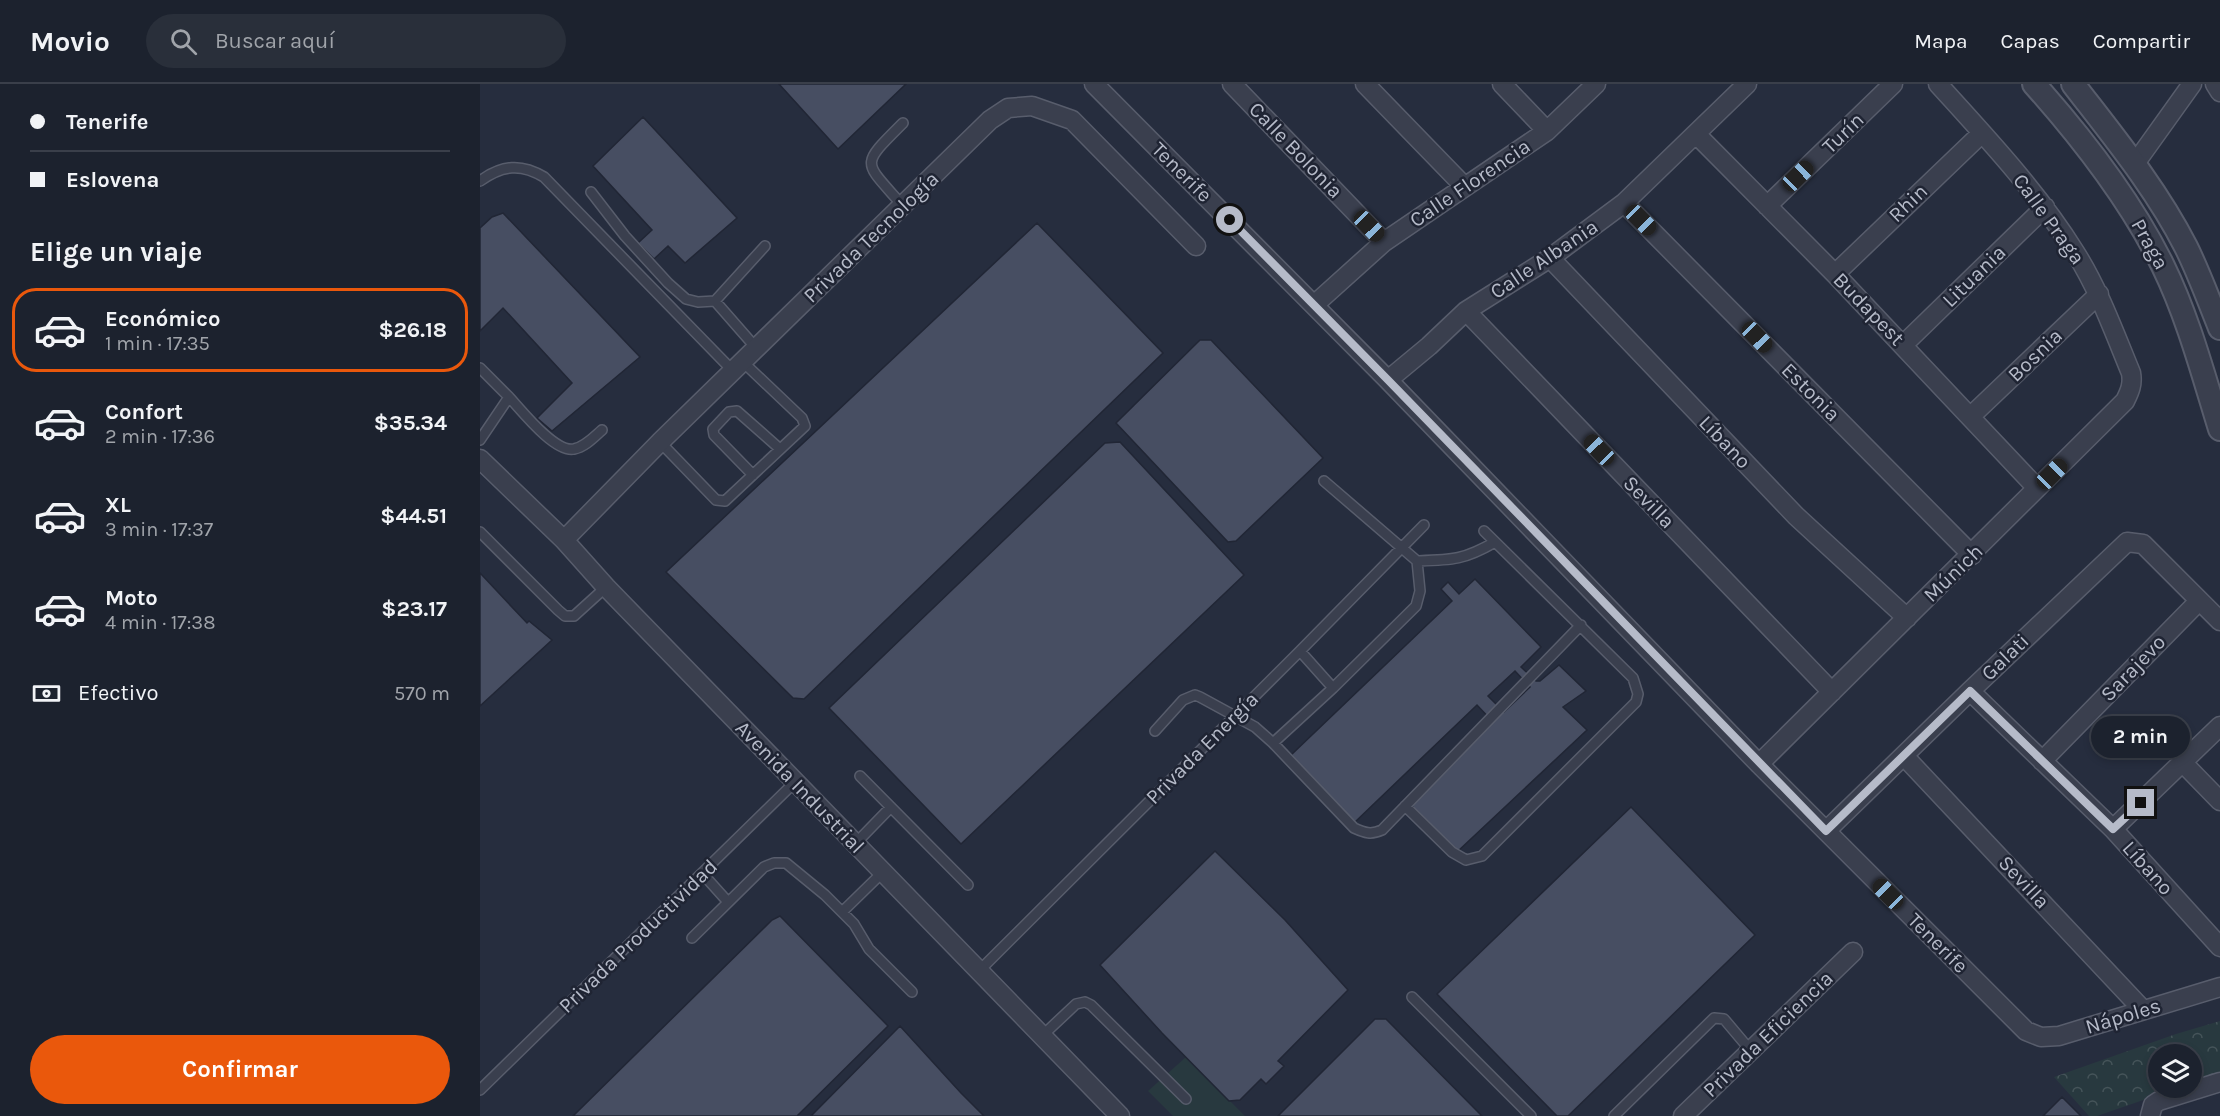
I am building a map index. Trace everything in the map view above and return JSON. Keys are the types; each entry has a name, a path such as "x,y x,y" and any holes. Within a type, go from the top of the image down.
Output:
{"street":[{"name":"Tenerife","path":"1094,84 1388,380 1759,764 2026,1031"},
{"name":"Calle Bolonia","path":"1232,84 1384,242"},
{"path":"1365,84 1464,186"},
{"path":"1502,84 1547,131"},
{"name":"Calle Florencia","path":"1314,305 1384,242 1547,131 1596,84"},
{"name":"Calle Albania","path":"1388,380 1466,311 1550,258 1624,203 1747,84"},
{"name":"Turín","path":"1767,206 1893,84"},
{"name":"Calle Praga","path":"1938,84 2044,207 2075,252 2099,294 2131,373"},
{"name":"Praga","path":"2034,84 2065,119 2120,191 2163,266 2182,310 2220,429"},
{"name":"Praga","path":"2073,84 2134,165 2186,247 2220,328"},
{"path":"2134,165 2192,84"},
{"path":"2216,84 2220,92"},
{"name":"Privada Tecnología","path":"564,540 660,442 739,368 990,120 1008,108 1032,106 1072,120 1196,246"},
{"name":"Rhin","path":"1835,274 1982,133"},
{"name":"Budapest","path":"1696,134 1835,274 2037,488"},
{"name":"Estonia","path":"1624,203 1972,555"},
{"name":"Lituania","path":"1903,345 2044,207"},
{"name":"Líbano","path":"1550,258 1796,516 1907,618"},
{"name":"Bosnia","path":"1971,416 2099,294"},
{"name":"Sevilla","path":"1466,311 1832,692"},
{"name":"Múnich","path":"1759,764 2126,401 2132,382 2131,373"},
{"name":"Avenida Industrial","path":"480,459 564,540 606,587 1120,1116"},
{"name":"Galati","path":"1826,831 2123,545 2138,542 2143,544 2199,601"},
{"path":"2199,601 2220,621"},
{"name":"Sarajevo","path":"2042,761 2199,601"},
{"name":"Líbano","path":"1970,691 2113,829 2220,948"},
{"path":"2113,829 2220,726"},
{"name":"Sevilla","path":"1904,756 2143,1010"},
{"path":"2183,763 2220,801"},
{"name":"Privada Eficiencia","path":"1683,1116 1853,952"},
{"name":"Nápoles","path":"2026,1031 2041,1037 2059,1036 2220,987"},
{"path":"2150,1113 2152,1105 2159,1101 2220,1082"}],"lane":[{"path":"903,123 873,153 870,162 873,171 903,206"},
{"path":"480,181 490,173 506,167 520,166 544,177 739,368 801,418 804,426 725,501 716,500 660,442"},
{"path":"591,192 625,236 686,299 698,302 715,301 765,246"},
{"path":"715,301 757,349"},
{"path":"480,368 560,447 574,449 602,430"},
{"path":"480,440 509,397"},
{"path":"753,475 714,435 713,429 729,412 737,411 780,449"},
{"path":"1273,743 1416,606 1420,591 1417,561 1324,481"},
{"name":"Privada Energía","path":"979,971 1424,525"},
{"path":"1406,806 1452,852 1466,860 1482,856 1636,702 1638,694 1633,678 1484,531"},
{"path":"480,532 565,616 574,616 606,587"},
{"path":"1417,561 1456,560 1476,553 1495,542"},
{"path":"1155,731 1183,699 1195,695 1255,728 1273,743 1354,828 1365,833 1375,833 1382,830 1406,806 1581,625"},
{"path":"1300,651 1333,688"},
{"path":"860,776 968,885"},
{"name":"Privada Productividad","path":"480,1090 795,782"},
{"path":"855,844 891,807"},
{"path":"692,938 764,867 781,862 786,863 854,924 869,949 912,992"},
{"path":"842,912 883,872"},
{"path":"702,873 728,902"},
{"path":"1412,997 1530,1116"},
{"path":"1042,1036 1076,1004 1085,1002 1091,1005 1186,1099"},
{"path":"1614,1116 1714,1018 1724,1019 1751,1051"}],"green space":[{"path":"2220,1021 2220,1074 2202,1080 2202,1044 2148,1044 2149,1098 2097,1116 2089,1116 2054,1077 2176,1034"},
{"path":"1186,1057 1245,1116 1173,1116 1148,1091"}],"building":[{"path":"779,84 906,84 838,149"},
{"path":"643,117 737,218 685,263 668,246 654,259 638,243 652,230 593,166"},
{"path":"503,213 640,357 552,431 537,418 572,383 503,308 480,331 480,228 492,217"},
{"path":"1037,223 1163,353 804,699 793,698 666,572"},
{"path":"1200,340 1211,340 1323,458 1236,541 1228,542 1116,423"},
{"path":"1120,442 1244,575 961,844 829,708 1105,443"},
{"path":"480,573 527,623 529,621 552,640 480,706"},
{"path":"1475,579 1541,647 1521,667 1536,681 1540,681 1559,665 1586,691 1563,707 1587,730 1457,852 1409,803 1493,722 1477,705 1355,822 1290,756 1452,601 1441,589 1448,582 1459,594","holes":["1515,671 1530,687 1504,712 1488,696"]},
{"path":"1631,807 1755,935 1568,1116 1557,1116 1437,994"},
{"path":"1215,851 1285,920 1348,990 1278,1061 1284,1066 1266,1084 1261,1079 1240,1100 1229,1101 1162,1033 1100,965"},
{"path":"780,916 888,1026 797,1116 573,1116 772,920"},
{"path":"1375,1019 1386,1019 1482,1116 1278,1116"},
{"path":"900,1026 984,1116 811,1116"},
{"path":"2062,1097 2081,1116 2043,1116"}],"route":[{"path":"1230,220 1826,831 1970,691 2113,829 2141,803"}]}
